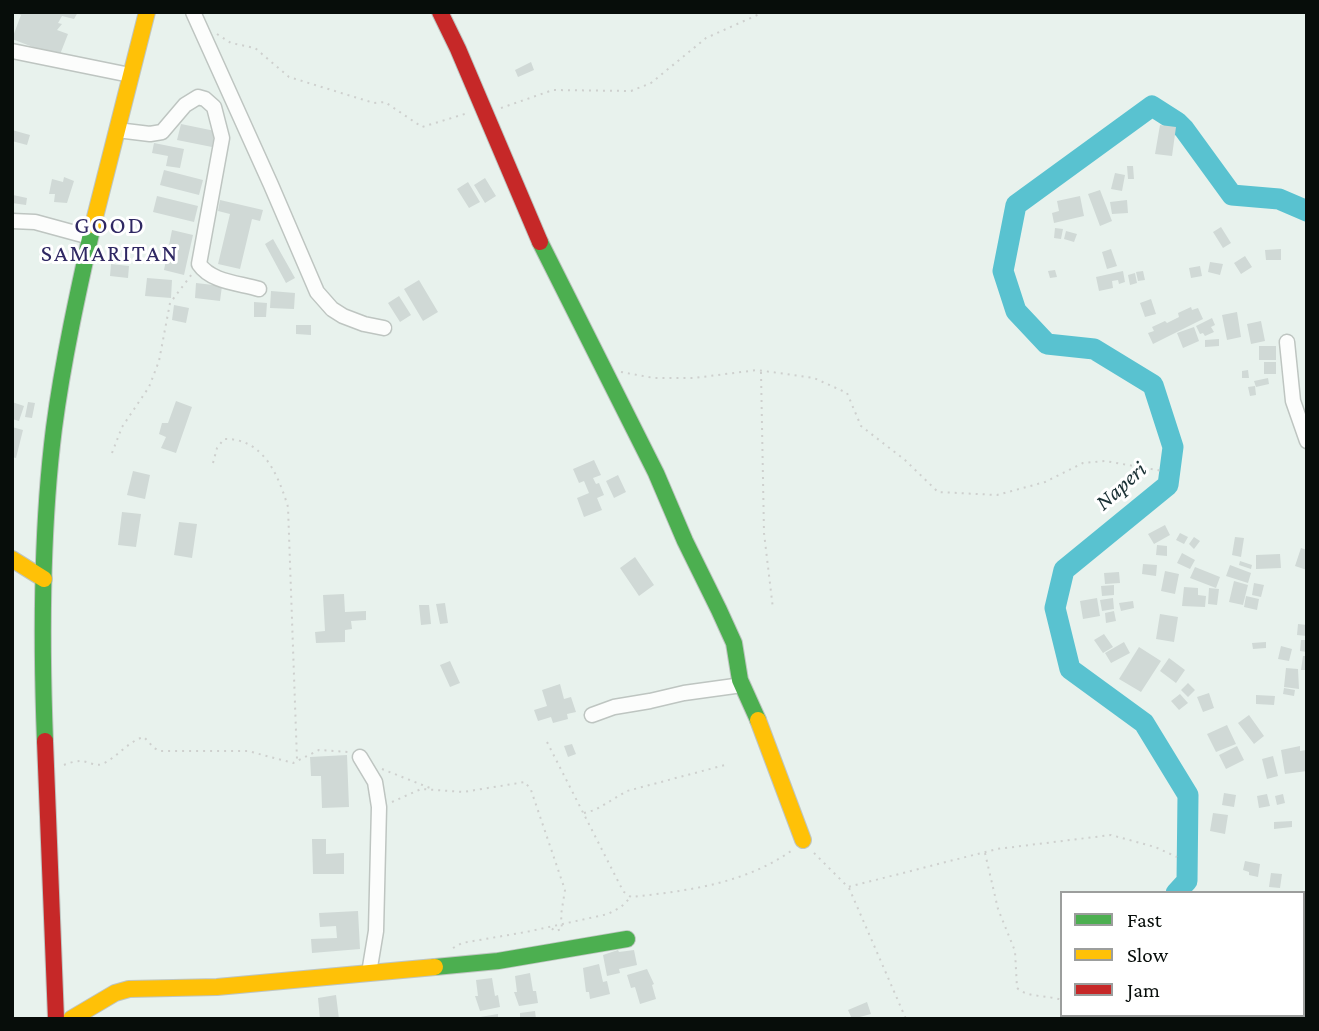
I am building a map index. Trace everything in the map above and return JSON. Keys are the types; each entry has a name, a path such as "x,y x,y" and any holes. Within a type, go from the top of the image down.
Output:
{"main road":[{"path":"56,1019 46,771 44,579 52,448 61,379 90,237 147,12"},
{"path":"440,12 558,282 656,473 734,643 742,685 768,744 803,840"},
{"path":"12,559 44,579"},
{"path":"71,1019 115,993 129,989 217,988 498,961 628,939"}],"street":[{"path":"193,12 317,292 332,309 343,316 384,328"},
{"path":"12,51 130,75"},
{"path":"117,130 150,134 162,132 185,106 198,97 214,107 222,138 199,264 205,273 212,277 259,289"},
{"path":"12,221 35,222 90,237"},
{"path":"1287,342 1293,401 1307,441"},
{"path":"592,715 614,707 684,693 742,685"},
{"path":"360,757 375,782 379,808 376,931 369,973"}],"path":[{"path":"112,453 122,427 149,387 159,360 170,303 199,264"},
{"path":"602,369 654,378 694,378 761,371 814,378 847,393 861,426 905,460 938,492 997,495 1045,482 1083,463 1105,461 1163,471"},
{"path":"761,371 764,533 773,609"},
{"path":"213,463 223,439 238,441 259,450 265,455 288,507 297,761"},
{"path":"46,771 80,761 102,764 144,737 160,751 248,751 289,762 319,750 343,751 360,757 377,768 430,788 463,792 521,781 528,785 564,883 560,931 555,931 550,926"},
{"path":"547,742 620,886 631,897"},
{"path":"584,813 627,791 725,765"},
{"path":"379,808 415,791 430,788"},
{"path":"848,887 985,852 1111,835 1155,847 1177,857"},
{"path":"445,966 456,945 608,914 621,908 631,897 719,885 777,860 803,840 848,887 906,1019"},
{"path":"985,852 998,909 1015,951 1017,988 1025,994 1060,999"}],"building":[{"path":"15,12 78,12 74,19 62,16 58,23 62,24 57,30 68,34 59,57 12,39 21,15"},
{"path":"531,62 534,70 518,77 515,70"},
{"path":"181,124 215,131 212,147 177,140"},
{"path":"1160,125 1176,127 1172,156 1155,154"},
{"path":"12,130 30,135 27,145 12,141"},
{"path":"154,143 184,149 180,168 166,166 168,156 152,153"},
{"path":"1127,166 1133,166 1134,179 1128,179"},
{"path":"164,170 203,180 199,195 160,185"},
{"path":"1115,173 1125,175 1122,191 1111,189"},
{"path":"64,177 74,181 67,203 54,202 55,194 49,194 52,179 63,182"},
{"path":"485,178 496,196 485,203 474,185"},
{"path":"468,182 480,202 469,208 457,189"},
{"path":"1100,190 1112,221 1100,226 1088,194"},
{"path":"13,195 27,198 26,205 12,203"},
{"path":"157,196 198,206 194,222 153,212"},
{"path":"1080,196 1084,216 1054,223 1052,213 1059,211 1057,201"},
{"path":"220,200 263,210 260,221 252,219 240,269 218,264 230,214 218,211"},
{"path":"1127,200 1128,213 1112,214 1110,202"},
{"path":"1221,227 1231,243 1223,248 1213,232"},
{"path":"1055,228 1063,229 1061,239 1054,238"},
{"path":"172,230 193,235 184,275 164,270"},
{"path":"1066,231 1077,234 1074,242 1064,239"},
{"path":"273,239 295,278 286,283 265,244"},
{"path":"1111,249 1117,266 1107,269 1102,252"},
{"path":"1281,249 1281,260 1266,260 1265,250"},
{"path":"1245,256 1252,267 1241,274 1234,263"},
{"path":"1210,262 1223,264 1220,275 1208,272"},
{"path":"111,264 129,266 128,278 110,276"},
{"path":"1200,266 1202,276 1191,278 1189,268"},
{"path":"1055,270 1057,277 1050,278 1048,271"},
{"path":"1123,271 1125,282 1119,284 1118,280 1112,281 1113,288 1099,291 1096,277"},
{"path":"1143,271 1145,280 1138,281 1136,272"},
{"path":"1135,273 1137,283 1130,285 1128,275"},
{"path":"147,278 172,280 171,298 145,296"},
{"path":"419,280 438,312 423,321 404,289"},
{"path":"196,283 222,286 220,301 195,298"},
{"path":"271,291 295,293 294,309 270,308"},
{"path":"399,296 411,315 400,322 388,303"},
{"path":"1151,299 1156,314 1145,317 1140,303"},
{"path":"254,302 267,303 266,317 254,317"},
{"path":"174,305 189,308 186,323 172,320"},
{"path":"1191,307 1192,310 1198,308 1203,319 1153,344 1148,333 1154,331 1152,327 1179,317 1178,313"},
{"path":"1237,312 1241,337 1227,340 1222,315"},
{"path":"1212,318 1215,325 1211,327 1214,332 1205,336 1200,334 1196,326"},
{"path":"1261,321 1265,341 1251,344 1247,324"},
{"path":"296,325 311,325 311,335 296,334"},
{"path":"1194,327 1199,341 1183,348 1177,333"},
{"path":"1219,339 1219,346 1205,347 1205,340"},
{"path":"1259,346 1276,346 1276,360 1259,360"},
{"path":"1264,362 1276,362 1276,374 1264,374"},
{"path":"1248,370 1249,378 1242,378 1242,371"},
{"path":"1268,378 1269,384 1256,387 1254,381"},
{"path":"1255,386 1256,395 1250,396 1248,387"},
{"path":"176,401 192,407 176,453 161,448 166,437 159,434 162,423 168,423"},
{"path":"12,402 24,406 19,421 12,419"},
{"path":"28,402 35,403 32,418 25,417"},
{"path":"12,427 23,430 16,458 12,457"},
{"path":"594,460 601,475 593,478 596,484 599,483 604,495 597,498 602,510 584,517 577,498 589,493 584,481 579,483 573,469"},
{"path":"133,471 150,475 145,499 127,495"},
{"path":"618,475 626,492 614,498 606,481"},
{"path":"122,512 141,514 136,547 118,545"},
{"path":"179,522 197,524 192,558 174,555"},
{"path":"1165,525 1170,535 1154,544 1148,534"},
{"path":"1180,533 1188,537 1184,544 1176,540"},
{"path":"1194,537 1200,541 1194,549 1189,544"},
{"path":"1235,537 1244,538 1241,557 1232,555"},
{"path":"1157,545 1167,546 1167,556 1156,555"},
{"path":"1301,548 1307,550 1307,570 1295,566"},
{"path":"1182,553 1195,560 1190,569 1177,563"},
{"path":"1280,554 1281,568 1256,569 1256,555"},
{"path":"635,557 654,585 639,596 620,568"},
{"path":"1240,561 1252,565 1251,569 1239,565"},
{"path":"1143,564 1157,565 1156,576 1142,574"},
{"path":"1230,565 1251,573 1248,583 1226,576"},
{"path":"1195,567 1220,577 1216,588 1190,578"},
{"path":"1165,571 1179,574 1175,594 1161,591"},
{"path":"1119,572 1120,583 1105,584 1104,573"},
{"path":"1234,581 1248,585 1243,605 1229,602"},
{"path":"1254,583 1264,585 1261,597 1252,595"},
{"path":"1114,585 1114,595 1102,596 1101,586"},
{"path":"1184,587 1198,588 1198,595 1206,596 1205,607 1182,606"},
{"path":"1209,588 1219,589 1217,605 1208,604"},
{"path":"344,594 345,612 366,611 366,620 351,621 352,629 345,630 345,642 316,643 315,632 325,631 323,595"},
{"path":"1246,596 1259,599 1257,610 1244,607"},
{"path":"1097,598 1100,616 1083,619 1080,601"},
{"path":"1113,598 1114,609 1102,611 1100,600"},
{"path":"1133,601 1134,608 1121,611 1119,603"},
{"path":"445,603 448,623 440,624 436,604"},
{"path":"419,605 429,605 431,624 421,625"},
{"path":"1114,611 1116,621 1106,623 1105,613"},
{"path":"1160,614 1178,617 1174,642 1156,639"},
{"path":"1298,624 1307,625 1307,636 1297,635"},
{"path":"1104,634 1113,647 1103,653 1094,640"},
{"path":"1301,640 1307,640 1307,652 1300,651"},
{"path":"1124,642 1130,653 1111,663 1105,653"},
{"path":"1266,642 1266,648 1253,649 1252,643"},
{"path":"1281,646 1292,649 1289,661 1278,659"},
{"path":"1139,647 1161,661 1141,692 1119,679"},
{"path":"1303,656 1307,656 1307,670 1301,670"},
{"path":"1169,658 1185,670 1176,683 1160,671"},
{"path":"450,661 460,683 450,687 440,665"},
{"path":"1286,668 1298,669 1299,689 1284,687"},
{"path":"1188,683 1195,690 1188,697 1181,690"},
{"path":"560,684 564,699 571,697 576,712 567,714 568,719 553,723 551,717 538,721 534,710 547,706 542,690"},
{"path":"1284,688 1295,690 1294,696 1283,694"},
{"path":"1209,693 1214,708 1203,712 1197,697"},
{"path":"1180,694 1188,703 1179,710 1171,701"},
{"path":"1256,695 1275,696 1274,705 1256,704"},
{"path":"1249,715 1264,736 1254,744 1238,723"},
{"path":"1227,725 1236,744 1216,752 1207,734"},
{"path":"572,744 576,754 568,757 564,746"},
{"path":"1237,746 1244,760 1226,769 1219,755"},
{"path":"1300,746 1300,751 1306,750 1307,771 1285,774 1281,750"},
{"path":"347,755 349,807 322,808 321,776 311,776 310,757"},
{"path":"1273,756 1278,776 1267,779 1262,759"},
{"path":"1224,793 1236,795 1234,807 1222,805"},
{"path":"1267,794 1270,806 1259,808 1257,796"},
{"path":"1283,794 1285,803 1277,805 1275,796"},
{"path":"1213,813 1228,815 1225,834 1210,831"},
{"path":"1292,821 1292,827 1274,829 1274,822"},
{"path":"312,839 326,839 326,854 344,853 344,874 313,874"},
{"path":"1245,861 1260,864 1258,877 1243,870"},
{"path":"1271,873 1282,874 1280,888 1269,887"},
{"path":"358,911 360,949 312,953 311,939 337,938 336,926 320,927 319,913"},
{"path":"618,950 634,950 637,965 619,969 620,973 607,976 603,955"},
{"path":"599,964 603,982 607,981 610,994 590,999 589,992 586,992 583,968"},
{"path":"647,969 654,984 652,985 656,999 640,1004 635,987 631,988 627,975"},
{"path":"530,973 538,1003 519,1006 514,992 517,992 515,976"},
{"path":"492,978 500,1007 480,1011 475,996 478,996 476,980"},
{"path":"1305,994 1307,995 1307,1019 1302,1017 1305,1017"},
{"path":"336,995 339,1019 320,1019 318,998"},
{"path":"867,1002 871,1014 852,1019 848,1010"},
{"path":"535,1011 536,1019 520,1019 520,1013"},
{"path":"498,1014 498,1019 480,1019 480,1017"}],"waterway":[{"name":"Naperi","path":"1178,891 1187,881 1188,795 1144,723 1070,669 1055,608 1064,570 1168,485 1173,447 1153,385 1094,349 1047,344 1016,311 1003,271 1016,205 1152,106 1184,129 1232,195 1279,199 1307,211"}],"traffic: fast":[{"path":"45,741 43,584 50,467 66,352 93,225"},
{"path":"540,242 656,473 719,610 734,643 740,680 758,720"},
{"path":"435,967 498,961 627,939"}],"traffic: slow":[{"path":"93,225 147,12"},
{"path":"12,559 44,579"},
{"path":"758,720 803,840"},
{"path":"71,1019 115,993 129,989 217,987 435,967"}],"traffic: jam":[{"path":"440,12 540,242"},
{"path":"45,741 56,1019"}],"district":[{"name":"GOOD SAMARITAN","path":"110,240"}]}
